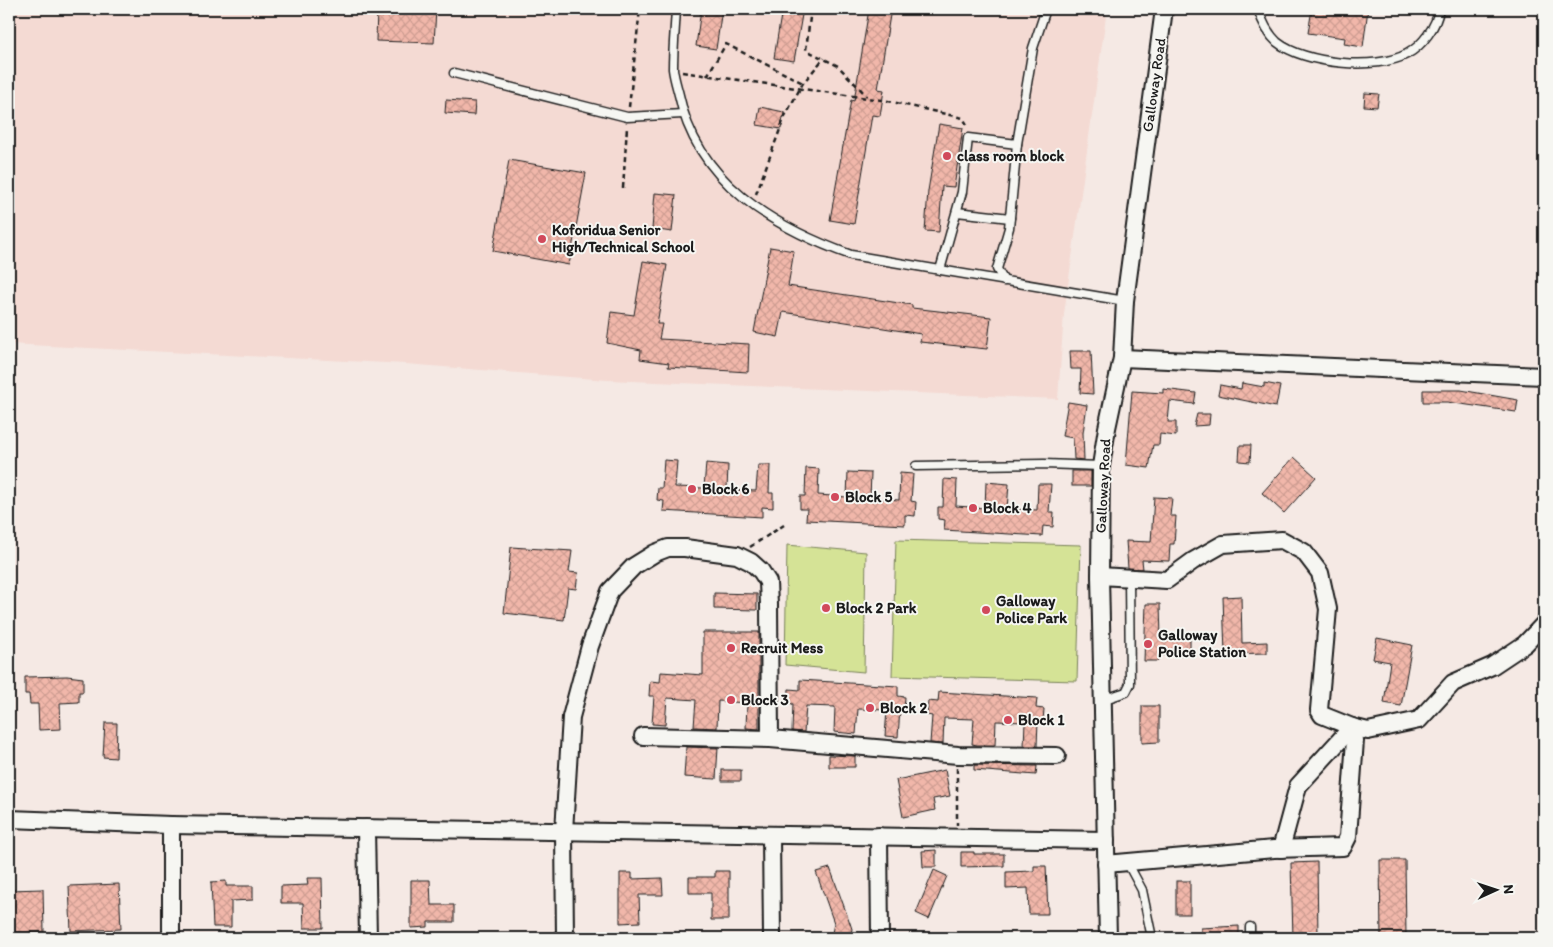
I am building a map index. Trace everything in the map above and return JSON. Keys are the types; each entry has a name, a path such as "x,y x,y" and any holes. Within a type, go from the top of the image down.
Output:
{"street":[{"name":"Galloway Road","path":"1108,938 1100,576 1101,466 1122,358 1125,301 1164,9"},
{"path":"1122,358 1544,376"},
{"path":"1100,576 1167,580 1193,561 1223,544 1282,540 1304,552 1320,573 1328,609 1319,710 1322,715 1352,728 1368,731 1419,720 1453,683 1492,666 1525,644 1544,624"},
{"path":"565,938 564,831 571,717 590,646 610,591 634,566 655,553 668,548 685,548 737,555 751,562 761,571 768,582 770,739"},
{"path":"1525,644 1544,645"},
{"path":"1106,864 1281,849 1340,848 1346,844 1354,740 1352,728"},
{"path":"1281,849 1298,786 1352,728"},
{"path":"642,736 770,739 958,755 1057,756"},
{"path":"9,819 171,825 771,835 957,836 1106,840"},
{"path":"171,825 171,938"},
{"path":"366,828 368,938"},
{"path":"771,835 772,938"},
{"path":"879,836 880,938"}],"lane":[{"path":"676,9 673,71 682,114 691,134 708,160 728,185 751,206 811,240 851,255 1125,301"},
{"path":"1004,281 997,269 1010,218 1017,144 1032,48 1046,9"},
{"path":"1258,9 1265,27 1277,42 1291,50 1332,62 1381,61 1407,54 1432,29 1439,9"},
{"path":"454,73 627,117 682,114"},
{"path":"940,270 965,180 968,138 1017,144"},
{"path":"957,212 1010,218"},
{"path":"916,466 1044,464 1101,466"},
{"path":"1102,700 1126,692 1130,684 1129,578"},
{"path":"1127,862 1142,890 1152,938"},
{"path":"1250,927 1250,938"}],"path":[{"path":"623,188 627,117 640,9"},
{"path":"812,9 806,50 838,66 868,98"},
{"path":"707,76 726,44 803,83"},
{"path":"751,206 785,116 803,83 824,58"},
{"path":"673,71 868,98 963,118 969,126 968,138"},
{"path":"737,555 784,525"},
{"path":"957,836 956,776 958,755"}],"shaded area":[{"name":"Koforidua Senior High/Technical School","path":"9,9 1107,9 1064,314 1058,399 607,380 406,364 9,344"}],"green space":[{"name":"Galloway Police Park","path":"896,540 1081,545 1077,681 892,676"},
{"name":"Block 2 Park","path":"787,545 866,552 864,672 785,665"}],"building":[{"path":"377,9 436,9 434,43 376,41"},
{"path":"701,9 722,9 716,49 696,46"},
{"path":"782,9 803,9 794,61 774,58"},
{"path":"869,9 891,9 878,89 884,90 880,116 872,115 854,224 830,220 851,100 854,101"},
{"path":"1312,9 1352,12 1352,9 1368,9 1363,47 1344,44 1345,38 1308,33"},
{"path":"1365,93 1379,94 1377,107 1364,106"},
{"path":"446,100 475,102 474,115 445,113"},
{"path":"760,107 784,112 781,129 757,125"},
{"name":"class room block","path":"939,124 963,128 954,187 942,186 939,232 925,231 928,191"},
{"path":"509,160 586,173 569,265 493,251"},
{"path":"655,193 676,195 672,232 652,229"},
{"path":"770,247 794,251 788,286 912,305 912,308 991,317 987,349 920,342 921,334 783,312 778,337 754,332"},
{"path":"643,261 667,265 657,324 662,324 659,339 749,344 748,372 668,367 669,363 640,359 641,350 607,343 611,312 634,315"},
{"path":"1070,351 1091,351 1093,394 1080,393 1081,369 1071,369"},
{"path":"1242,383 1264,387 1264,383 1280,386 1276,407 1218,395 1220,385 1241,389"},
{"path":"1163,389 1196,393 1194,404 1170,401 1168,422 1176,422 1176,436 1160,434 1159,445 1153,445 1149,468 1126,465 1132,391 1163,393"},
{"path":"1423,390 1461,390 1518,400 1516,412 1447,402 1423,402"},
{"path":"1068,402 1087,405 1083,433 1084,460 1074,459 1073,438 1062,436"},
{"path":"1197,414 1210,414 1209,425 1194,426"},
{"path":"1240,445 1251,445 1250,462 1239,461"},
{"path":"1294,457 1316,477 1284,513 1262,493"},
{"name":"Block 6","path":"664,460 677,461 675,487 704,488 706,463 728,465 727,490 756,491 758,465 770,465 769,493 773,493 773,508 762,507 762,517 663,511 664,501 657,500 658,488 662,488"},
{"name":"Block 5","path":"806,468 819,469 818,495 847,497 848,472 871,473 870,498 899,500 900,473 913,474 911,501 916,502 915,516 905,515 905,525 806,520 807,509 800,509 800,496 805,496"},
{"path":"1072,471 1091,471 1091,486 1072,486"},
{"name":"Block 4","path":"944,479 957,480 956,506 985,508 986,482 1009,484 1007,509 1037,510 1038,484 1051,484 1049,512 1054,512 1053,527 1043,526 1042,536 944,530 945,520 938,519 938,507 943,507"},
{"path":"1154,497 1172,498 1170,516 1176,516 1174,544 1170,544 1169,561 1142,560 1143,569 1128,568 1126,541 1151,542"},
{"path":"511,547 572,551 569,572 578,573 576,589 568,588 564,620 504,613"},
{"path":"714,593 757,594 757,610 714,609"},
{"path":"1241,596 1242,643 1267,642 1267,653 1225,654 1223,597"},
{"path":"1146,604 1160,604 1161,638 1190,638 1190,655 1159,655 1158,661 1144,661"},
{"name":"Block 3","path":"703,632 759,632 759,729 746,728 747,703 718,701 717,728 694,727 696,700 667,698 665,725 652,724 654,696 649,696 650,681 660,682 661,672 703,675"},
{"path":"1377,638 1412,645 1401,706 1384,703 1390,662 1373,659"},
{"path":"67,676 83,678 83,692 79,692 79,702 60,703 61,729 39,730 38,704 30,704 29,694 25,694 25,677"},
{"name":"Block 2","path":"800,680 898,686 898,696 905,697 904,709 900,709 898,737 885,736 887,710 858,709 856,734 834,732 835,707 806,706 804,732 792,731 793,704 788,703 789,689 800,690"},
{"name":"Block 1","path":"939,692 1037,698 1036,708 1044,709 1043,721 1038,721 1037,746 1024,746 1025,722 996,721 995,745 977,745 972,744 974,719 944,718 943,744 930,743 932,716 927,715 928,701 938,702"},
{"path":"1142,706 1159,706 1159,742 1142,743"},
{"path":"105,723 117,723 116,758 103,757"},
{"path":"686,747 718,748 716,779 684,777"},
{"path":"829,755 855,756 855,767 829,767"},
{"path":"974,765 1037,766 1036,775 974,770"},
{"path":"722,770 741,770 741,781 722,781"},
{"path":"945,770 950,796 933,799 935,810 903,817 896,780"},
{"path":"936,850 936,867 923,867 922,851"},
{"path":"961,852 1004,854 1004,866 961,867"},
{"path":"1380,860 1405,860 1406,938 1381,938"},
{"path":"1317,862 1318,938 1293,938 1291,863"},
{"path":"1034,866 1046,866 1048,914 1029,914 1028,888 1006,889 1006,872 1034,871"},
{"path":"830,868 852,929 850,938 831,938 834,923 816,872"},
{"path":"934,870 947,876 929,919 916,913"},
{"path":"715,871 729,871 729,920 711,920 711,893 689,893 689,877 715,877"},
{"path":"620,873 632,873 632,879 662,878 663,895 639,895 640,922 620,923"},
{"path":"307,878 322,878 323,928 304,928 303,903 281,903 281,886 308,885"},
{"path":"411,880 430,880 431,905 454,905 454,922 428,922 428,927 411,928"},
{"path":"226,881 226,886 253,886 253,900 231,901 231,927 213,927 211,882"},
{"path":"1176,881 1190,881 1190,914 1176,914"},
{"path":"119,884 121,929 71,931 69,886"},
{"path":"43,889 44,932 9,933 9,890"},
{"path":"1239,926 1239,938 1201,938 1201,928"}],"place":[{"name":"class room block","path":"947,156"},
{"name":"Koforidua Senior High/Technical School","path":"542,239"},
{"name":"Block 6","path":"692,489"},
{"name":"Block 5","path":"835,497"},
{"name":"Block 4","path":"973,508"},
{"name":"Block 2 Park","path":"826,608"},
{"name":"Galloway Police Park","path":"986,610"},
{"name":"Galloway Police Station","path":"1148,644"},
{"name":"Recruit Mess","path":"731,648"},
{"name":"Block 3","path":"731,700"},
{"name":"Block 2","path":"870,708"},
{"name":"Block 1","path":"1008,720"}]}
